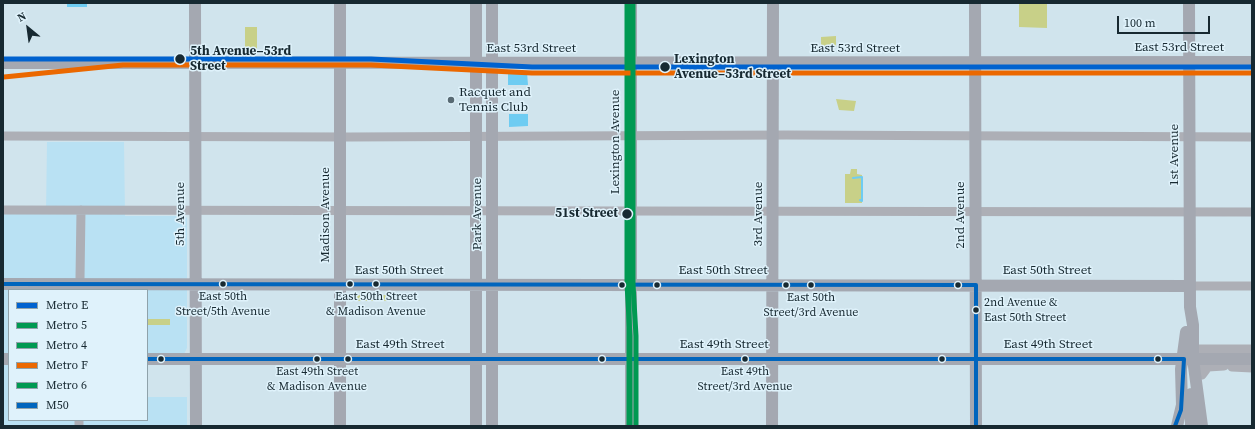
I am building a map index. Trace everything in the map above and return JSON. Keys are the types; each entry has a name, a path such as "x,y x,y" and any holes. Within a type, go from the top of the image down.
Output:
{"main road":[{"name":"5th Avenue","path":"195,3 196,426"},
{"name":"Madison Avenue","path":"340,3 340,426"},
{"name":"Park Avenue","path":"476,3 476,426"},
{"name":"Park Avenue","path":"492,3 492,426"},
{"name":"Lexington Avenue","path":"630,3 631,426"},
{"name":"3rd Avenue","path":"772,426 773,3"},
{"name":"2nd Avenue","path":"975,3 974,136 976,211 976,426"},
{"name":"1st Avenue","path":"1189,3 1190,307 1185,336 1192,358 1202,426"},
{"name":"East 53rd Street","path":"3,63 340,64 1252,62"},
{"name":"East 50th Street","path":"3,284 1190,286"},
{"name":"1st Avenue","path":"1179,425 1182,405 1181,369 1192,358"},
{"path":"1191,426 1192,358"},
{"name":"East 49th Street","path":"148,359 1252,359"}],"street":[{"path":"3,136 340,137 773,135 1252,137"},
{"path":"3,210 1252,212"},
{"path":"80,278 81,210"},
{"name":"East 50th Street","path":"1190,286 1252,286"},
{"path":"1192,358 1252,349"},
{"path":"1252,364 1232,364 1232,367 1252,368"}],"shaded area":[{"path":"47,142 124,142 125,216 184,216 187,218 187,348 184,354 148,354 148,289 8,289 8,421 148,421 148,397 187,397 187,426 3,426 3,213 46,213"}],"green space":[{"path":"1019,3 1047,3 1047,28 1019,27"},
{"path":"245,27 257,27 257,54 245,55"},
{"path":"836,36 836,47 821,47 821,37"},
{"path":"836,99 856,101 854,111 839,110"},
{"path":"851,169 857,169 857,174 862,175 862,203 845,203 845,174 850,174"},
{"path":"355,295 395,295 395,301 355,301"},
{"path":"148,319 170,319 170,325 148,325"}],"water":[{"path":"67,4 87,4 87,7 67,7"},
{"path":"527,72 528,85 508,85 508,73"},
{"path":"509,114 528,114 528,126 509,127"}],"waterway":[{"path":"853,178 862,177 862,201 860,200"}],"metro line":[{"name":"4","path":"627,3 627,284 630,336 630,426"},
{"name":"5","path":"629,3 629,426"},
{"name":"6","path":"633,3 633,284 636,336 636,426"},
{"name":"E","path":"3,59 371,59 532,67 1252,67"},
{"name":"F","path":"4,77 123,65 371,65 532,73 1252,73"}],"transit line":[{"name":"M50","path":"3,284 976,285 976,426"},
{"name":"M50","path":"148,359 1184,359 1181,410 1175,426"}],"place":[{"name":"5th Avenue–53rd Street","path":"180,59"},
{"name":"Lexington Avenue–53rd Street","path":"665,67"},
{"name":"Racquet and Tennis Club","path":"451,100"},
{"name":"51st Street","path":"627,214"},
{"name":"East 50th Street/5th Avenue","path":"223,284"},
{"name":"East 50th Street & Madison Avenue","path":"376,284"},
{"name":"East 50th Street/3rd Avenue","path":"811,285"},
{"name":"2nd Avenue & East 50th Street","path":"976,310"},
{"name":"East 49th Street & Madison Avenue","path":"317,359"},
{"name":"East 49th Street/3rd Avenue","path":"745,359"}]}
